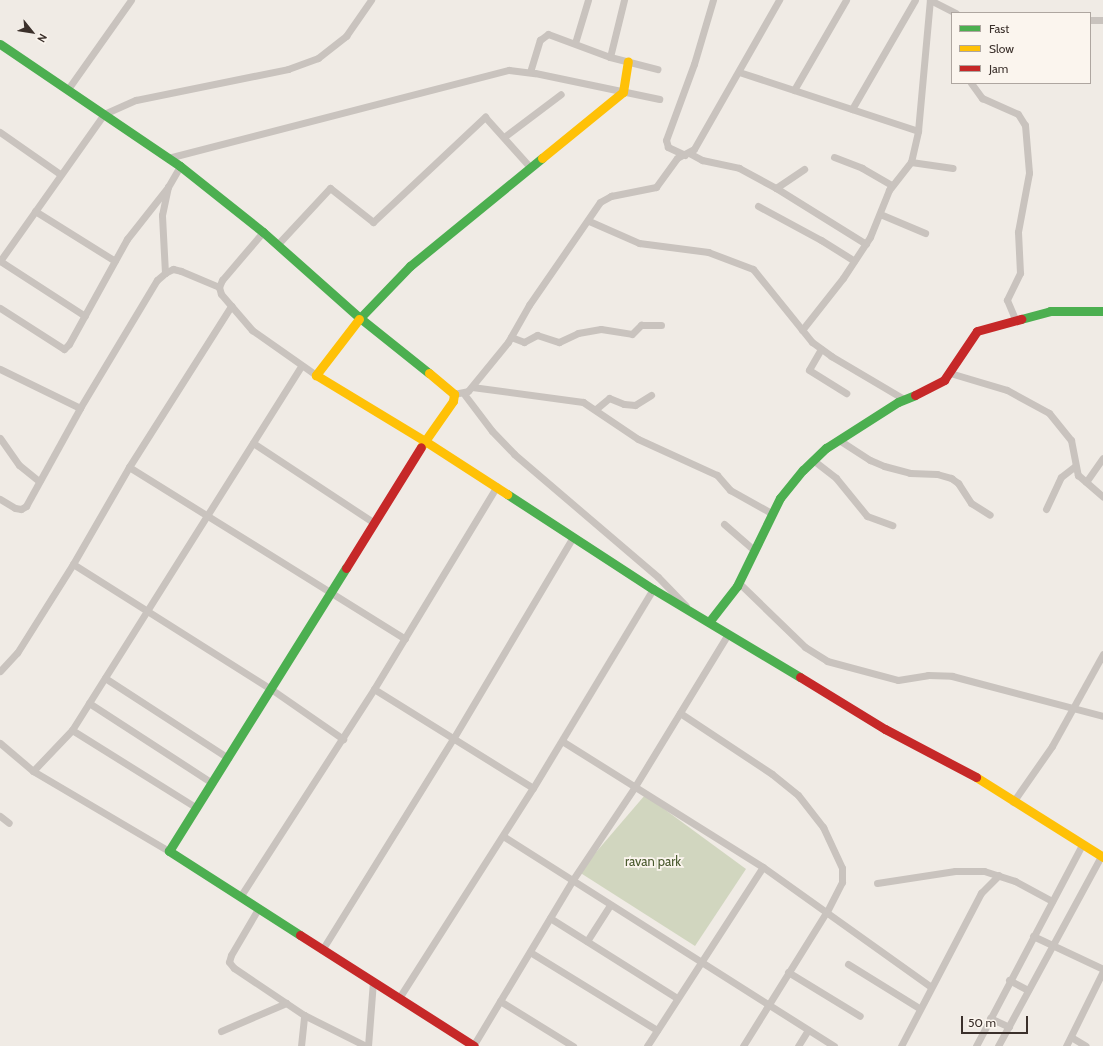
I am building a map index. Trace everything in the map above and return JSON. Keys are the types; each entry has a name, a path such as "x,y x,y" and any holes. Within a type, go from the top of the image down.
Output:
{"street":[{"path":"68,89 131,0"},
{"path":"85,316 0,261 60,174 104,114 136,100 288,69 318,58 346,36 371,0"},
{"path":"575,43 588,0"},
{"path":"610,57 624,0"},
{"path":"713,0 698,54 666,140 668,147 702,160 739,168 776,188 866,244"},
{"path":"0,44 180,166 263,232 360,318 454,394 464,394 472,387 511,337 532,299 589,221 600,202 607,198 656,186 677,158 687,154 697,145 779,0"},
{"path":"794,90 846,0"},
{"path":"852,109 915,0"},
{"path":"802,330 866,244 892,185 911,162 918,131 930,0 954,12"},
{"path":"1091,20 1103,20"},
{"path":"530,72 543,36 554,36 610,57 657,69"},
{"path":"316,375 360,318 410,266 623,92 628,61"},
{"path":"168,158 509,70 530,72 659,99"},
{"path":"739,72 918,131"},
{"path":"972,84 982,98 1018,114 1025,125 1029,173 1018,232 1020,273 1007,300 1015,319"},
{"path":"504,137 561,94"},
{"path":"277,245 326,190 334,189 373,222 482,118 488,119 530,167"},
{"path":"0,132 60,174"},
{"path":"834,157 862,168 892,185"},
{"path":"911,162 953,168"},
{"path":"0,308 64,349 85,316 127,239 168,188 180,166"},
{"path":"776,188 804,169"},
{"path":"165,273 162,215 168,188"},
{"path":"758,206 821,240 854,261"},
{"path":"35,211 115,261"},
{"path":"880,214 925,233"},
{"path":"589,221 638,243 708,252 747,266 762,278 802,330 821,349 904,399"},
{"path":"263,232 222,280 219,286 221,294 252,330 301,366 497,486 573,537 690,611 886,729 975,777 1102,857 1052,945 998,1046"},
{"path":"0,499 21,509 40,481 80,408 157,280 172,269 219,286"},
{"path":"0,671 17,652 73,564 128,467 231,306"},
{"path":"709,622 739,583 773,514 788,488 813,460 838,440 904,399 931,388 950,373 965,345 977,331 1015,319 1050,311 1103,311"},
{"path":"511,337 524,342 537,335 559,342 578,333 601,330 632,334 641,325 661,326"},
{"path":"821,349 809,370 846,393"},
{"path":"33,772 72,730 90,703 301,366"},
{"path":"0,369 80,408"},
{"path":"950,373 1007,390 1049,413 1071,440 1074,466 1086,482 1103,497"},
{"path":"472,387 574,400 596,409 638,439 717,475 730,490 773,514"},
{"path":"168,851 197,808 424,441 453,401 454,394"},
{"path":"464,394 492,431 514,454 658,577 690,611"},
{"path":"596,409 609,398 624,404 635,405 651,395"},
{"path":"0,438 19,465 40,481"},
{"path":"838,440 870,460 884,466 910,473 937,474 951,478 958,483 971,503 990,515"},
{"path":"253,443 373,522"},
{"path":"1086,482 1103,458"},
{"path":"813,460 836,478 867,516 892,525"},
{"path":"1046,509 1062,477 1074,466"},
{"path":"128,467 405,639"},
{"path":"240,897 343,740 497,486"},
{"path":"724,524 755,551"},
{"path":"322,950 453,739 573,537"},
{"path":"73,564 271,689 343,740"},
{"path":"739,583 805,647 827,661 898,680 928,675 952,676 1103,716"},
{"path":"399,998 533,788 653,588"},
{"path":"0,743 33,772 168,851 473,1046 572,881 634,788 728,634"},
{"path":"1013,802 1043,760 1102,658"},
{"path":"105,678 228,758"},
{"path":"374,689 533,788"},
{"path":"90,703 212,783"},
{"path":"680,713 788,785 810,808 832,844 842,868 842,882 827,911 767,1005 743,1046"},
{"path":"72,730 197,808"},
{"path":"562,741 634,788 763,867 827,911 930,986"},
{"path":"0,816 9,823"},
{"path":"503,836 701,964 834,1046"},
{"path":"976,1046 1009,980 1082,845"},
{"path":"647,1046 763,867"},
{"path":"877,883 956,871 984,871 999,875 1052,900"},
{"path":"901,1046 930,986 981,893 999,875"},
{"path":"587,941 610,905"},
{"path":"258,909 229,962 234,968 304,1016 367,1046 374,982"},
{"path":"550,918 677,998"},
{"path":"1033,936 1103,970 1066,1046"},
{"path":"530,952 657,1030"},
{"path":"848,964 920,1008"},
{"path":"788,972 860,1016"},
{"path":"1009,980 1028,990"},
{"path":"500,1001 573,1046"},
{"path":"221,1031 286,1003"},
{"path":"299,1045 304,1016"},
{"path":"990,1018 1008,1027"},
{"path":"798,1046 808,1030"},
{"path":"1071,1037 1086,1046"}],"green space":[{"name":"ravan park","path":"645,795 746,869 695,946 579,872"}],"traffic: fast":[{"path":"0,44 180,166 263,232 360,318 429,373"},
{"path":"359,319 410,266 542,158"},
{"path":"1021,319 1050,311 1103,311"},
{"path":"709,622 737,586 780,498 803,470 826,448 898,402 915,395"},
{"path":"507,494 653,589 800,677"},
{"path":"300,935 169,851 346,568"}],"traffic: slow":[{"path":"542,158 623,92 628,61"},
{"path":"359,319 316,375 425,441 421,447"},
{"path":"429,373 454,394 453,401 425,441 507,494"},
{"path":"976,777 1103,857"}],"traffic: jam":[{"path":"915,395 944,380 977,331 1021,319"},
{"path":"346,568 421,447"},
{"path":"800,677 885,729 976,777"},
{"path":"300,935 474,1046"}]}
